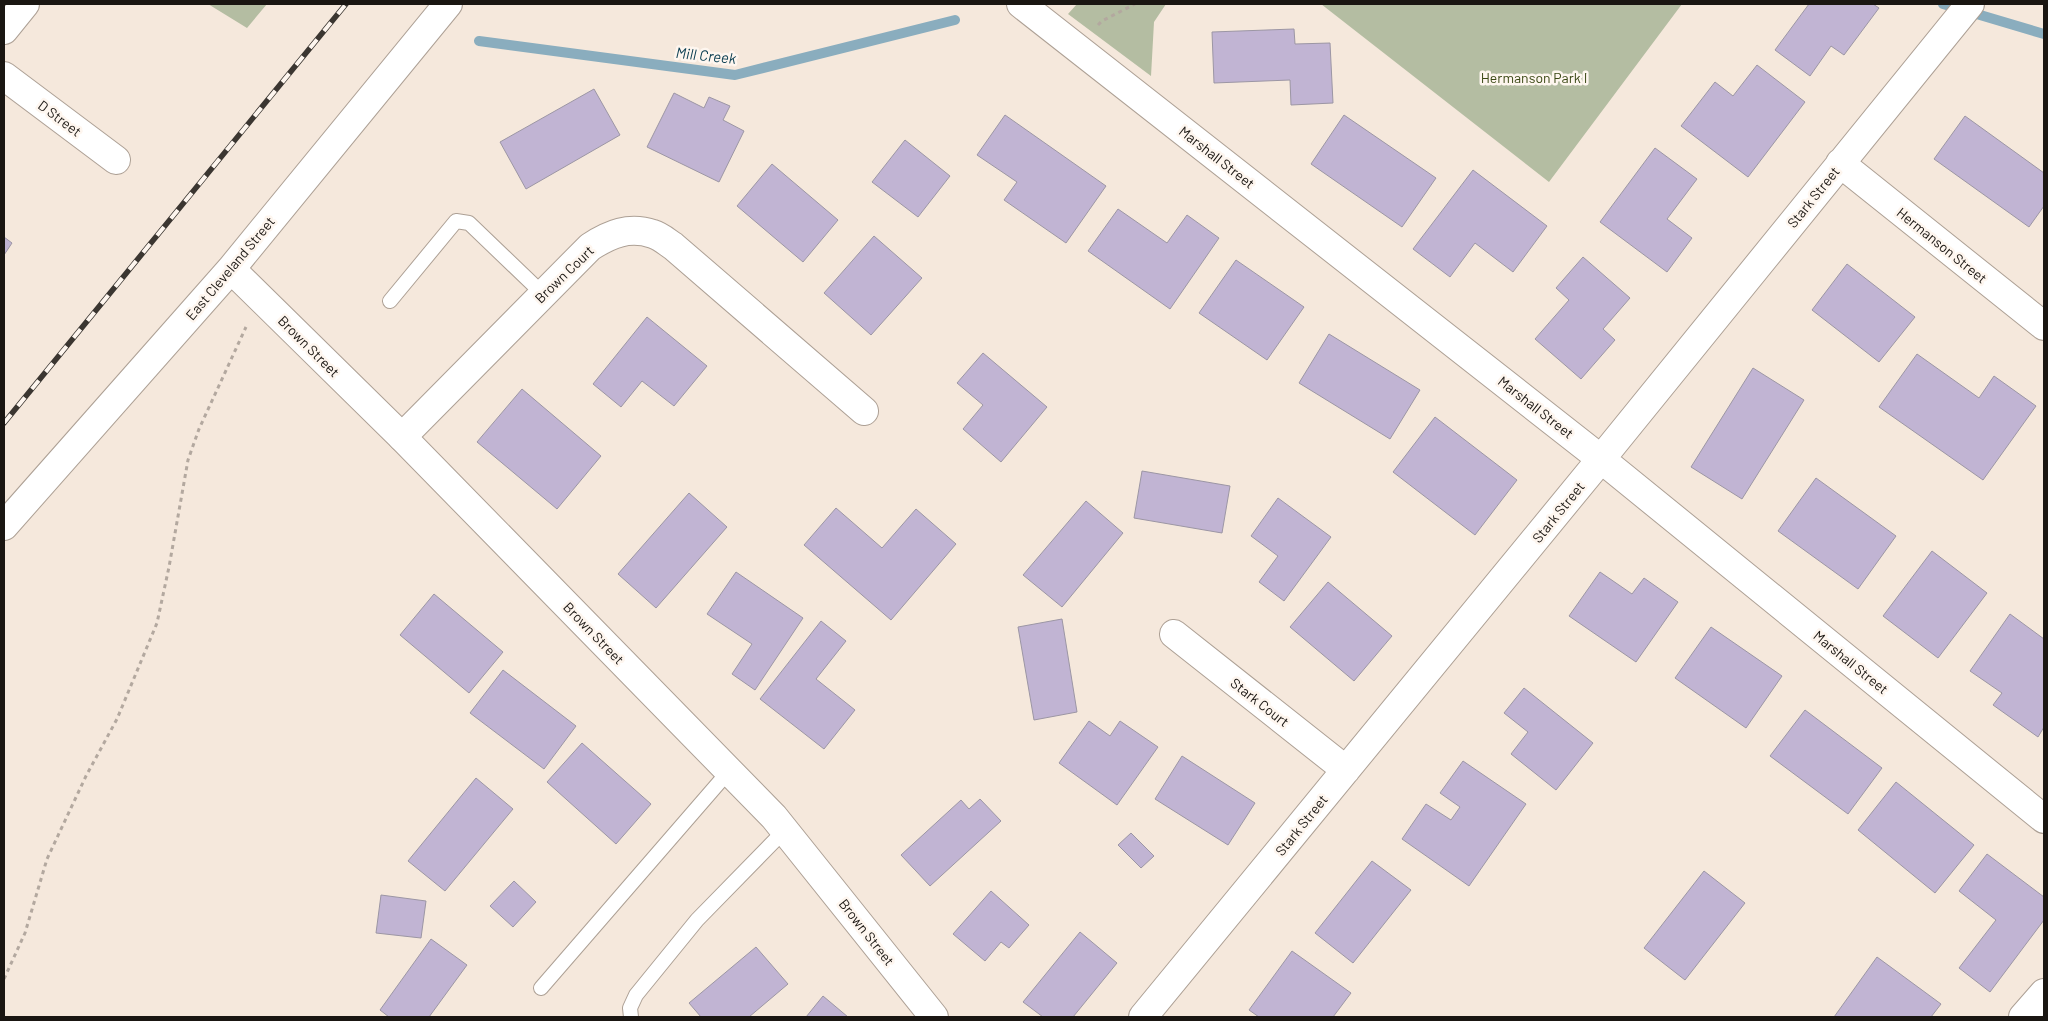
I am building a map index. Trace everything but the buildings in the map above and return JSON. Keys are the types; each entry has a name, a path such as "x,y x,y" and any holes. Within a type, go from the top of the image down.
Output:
{"street":[{"path":"4,30 25,4"},
{"name":"East Cleveland Street","path":"4,526 231,269 448,4"},
{"name":"Marshall Street","path":"1021,4 1601,459 2044,819"},
{"name":"Stark Street","path":"1143,1017 1601,459 1970,4"},
{"name":"D Street","path":"4,76 116,160"},
{"name":"Hermanson Street","path":"1840,163 2044,326"},
{"name":"Brown Court","path":"402,438 590,247 609,235 630,231 653,234 673,246 864,411"},
{"name":"Brown Street","path":"231,269 402,438 785,830 934,1017"},
{"name":"Stark Court","path":"1174,634 1346,770"},
{"path":"2023,1017 2044,993"}],"lane":[{"path":"390,301 456,221 469,223 543,294"},
{"path":"541,988 729,771"},
{"path":"631,1017 630,1008 636,994 697,920 785,830"}],"path":[{"path":"1078,48 1102,21 1135,4"},
{"path":"4,979 24,933 48,859 86,776 117,719 157,623 188,460 199,429 246,327"}],"green space":[{"path":"208,4 267,4 247,28"},
{"path":"1077,4 1166,4 1154,22 1151,76 1068,14"},
{"name":"Hermanson Park I","path":"1321,4 1682,4 1549,182"}],"waterway":[{"name":"Mill Creek","path":"1943,4 2044,34"},
{"name":"Mill Creek","path":"479,41 735,75 955,20"}],"railway":[{"path":"4,423 346,4"}]}
